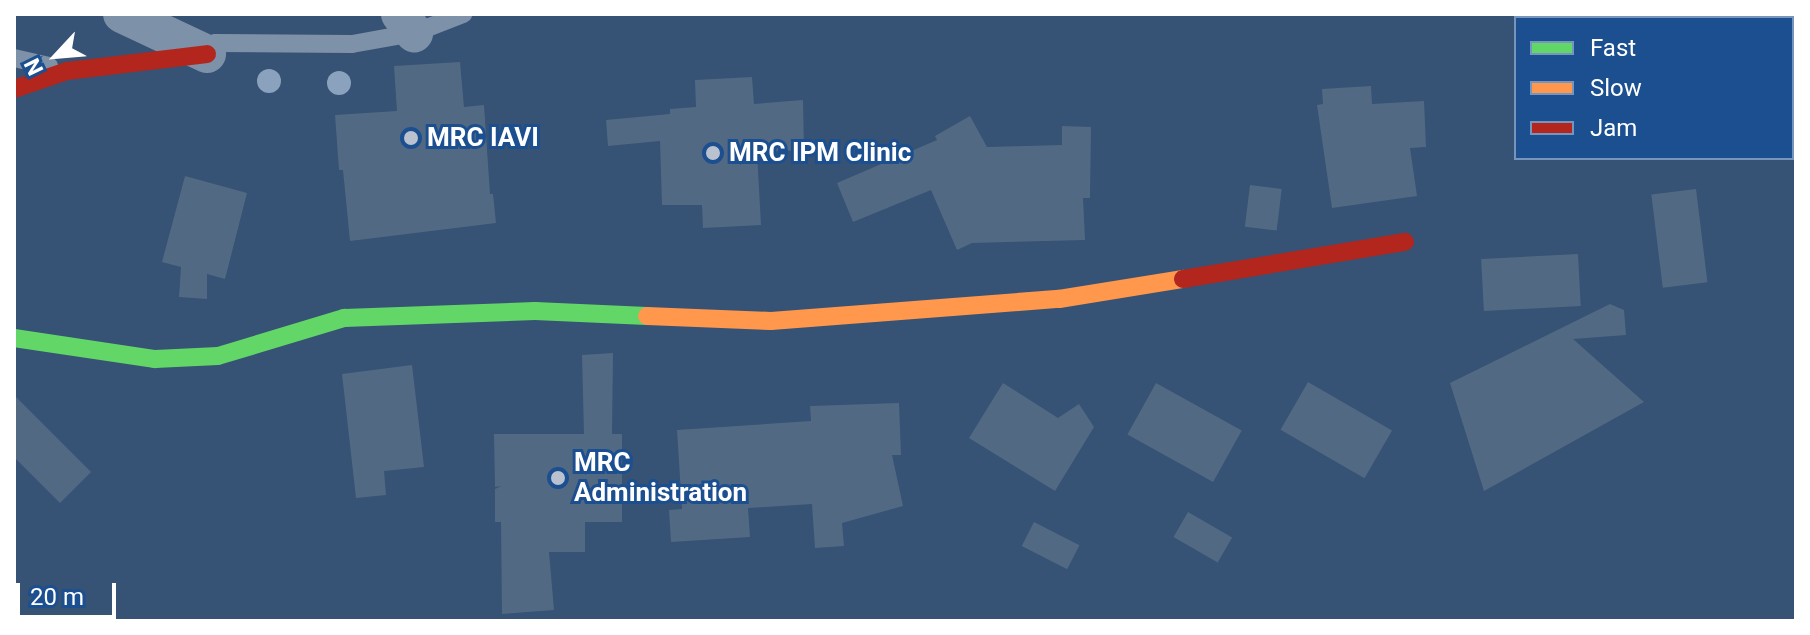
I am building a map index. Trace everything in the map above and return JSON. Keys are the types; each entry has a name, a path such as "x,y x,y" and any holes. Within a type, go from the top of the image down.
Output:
{"street":[{"path":"122,14 207,54"},
{"path":"14,89 67,71 207,54"},
{"path":"14,338 155,359 218,356 344,318 387,315 535,311 771,321 1059,299 1405,242"}],"lane":[{"path":"207,54 215,43 352,44 407,24 463,14"},
{"path":"14,58 67,71"}],"building":[{"path":"460,62 464,107 484,105 490,194 493,194 496,223 350,241 343,170 339,170 335,115 397,111 394,66"},
{"name":"MRC IPM Clinic","path":"752,77 754,104 803,100 804,150 757,152 761,225 703,228 702,205 662,205 660,141 608,146 606,120 670,114 670,109 696,107 695,80"},
{"path":"1371,86 1372,104 1424,101 1426,147 1410,148 1417,196 1332,208 1317,105 1323,104 1322,89"},
{"path":"970,116 987,147 1062,145 1062,126 1091,127 1090,198 1083,198 1085,240 972,243 957,250 931,190 853,222 837,183 937,140 935,136"},
{"path":"185,176 247,193 225,279 207,274 207,299 179,297 181,267 162,262"},
{"path":"1250,185 1282,189 1277,231 1245,227"},
{"path":"1696,189 1707,282 1663,288 1651,194"},
{"path":"1578,254 1581,306 1484,311 1481,259"},
{"path":"1610,304 1624,310 1626,335 1573,339 1644,402 1484,491 1450,383"},
{"path":"613,353 612,434 622,434 622,522 585,522 585,552 549,552 554,610 502,614 501,522 495,522 495,489 501,486 495,487 494,434 584,434 582,355"},
{"path":"412,365 424,467 384,471 386,495 356,498 342,374"},
{"path":"1308,382 1392,430 1365,478 1280,430"},
{"path":"1003,383 1058,418 1079,404 1094,427 1055,491 969,438"},
{"path":"1156,383 1242,431 1213,482 1127,435"},
{"path":"14,395 91,472 60,503 14,457"},
{"path":"899,403 901,455 892,455 903,506 842,523 844,546 815,548 812,504 748,508 750,537 671,542 669,510 682,509 677,430 811,421 810,406"},
{"path":"1188,512 1232,538 1218,563 1174,537"},
{"path":"1034,522 1079,545 1067,569 1022,546"}],"traffic: fast":[{"path":"14,338 155,359 218,356 344,318 535,311 647,316"}],"traffic: slow":[{"path":"647,316 771,321 1059,299 1183,279"}],"traffic: jam":[{"path":"14,89 67,71 207,54"},
{"path":"1183,279 1405,242"}],"place":[{"name":"MRC IAVI","path":"411,138"},
{"name":"MRC IPM Clinic","path":"713,153"},
{"name":"MRC Administration","path":"558,478"}]}
